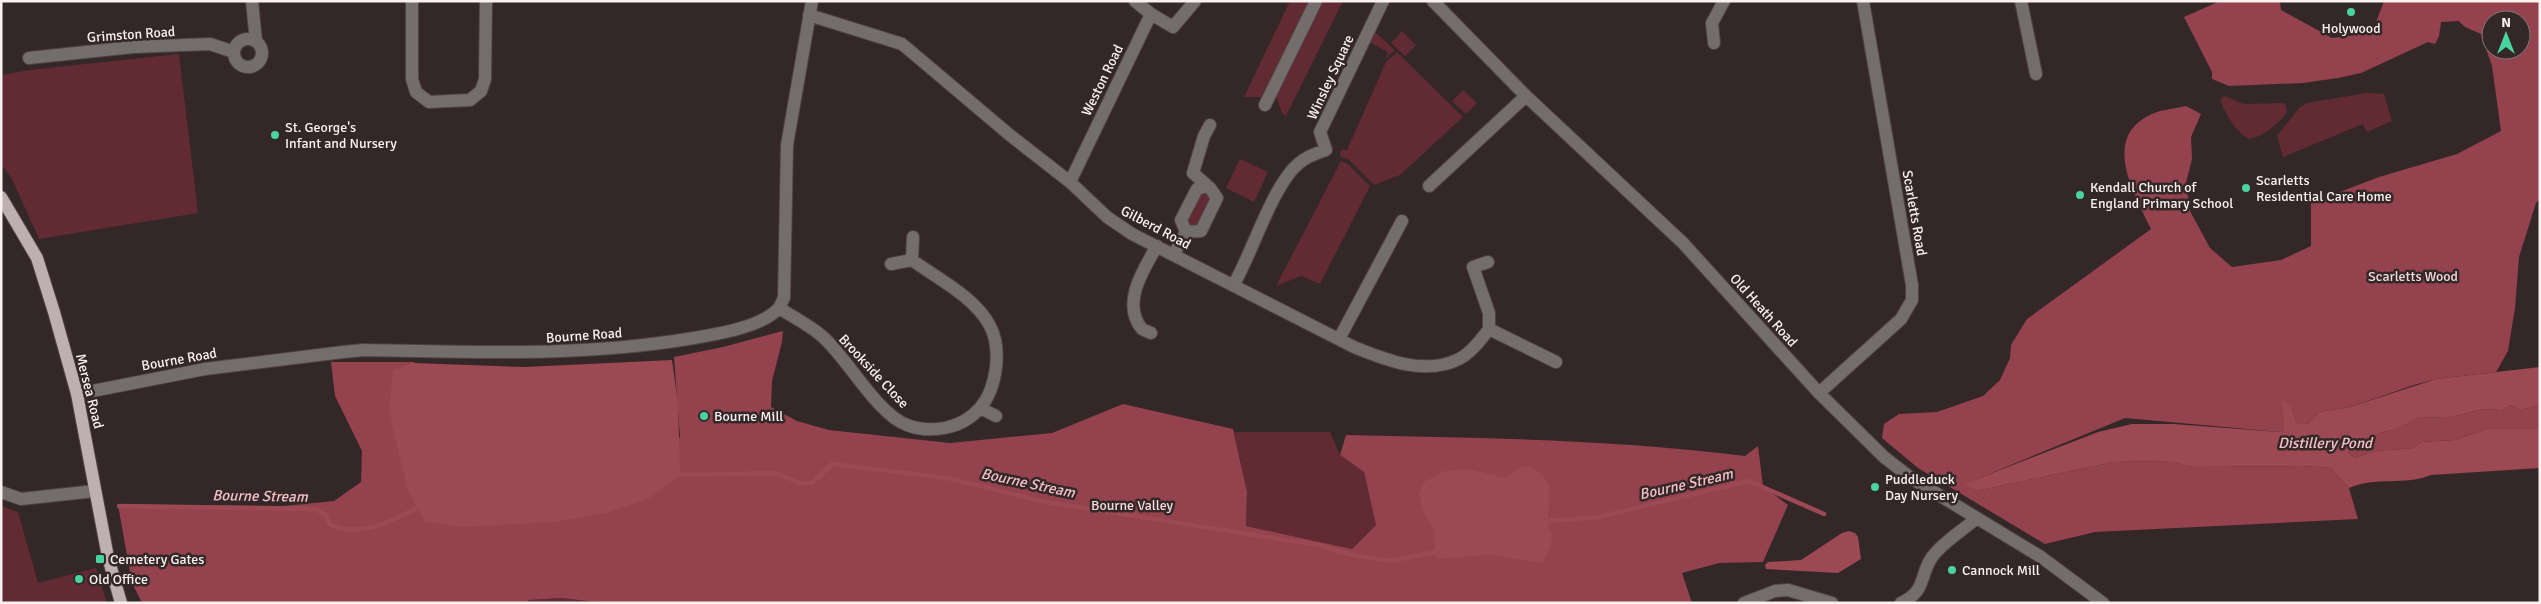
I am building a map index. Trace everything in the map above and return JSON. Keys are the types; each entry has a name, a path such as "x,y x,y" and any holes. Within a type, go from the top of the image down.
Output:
{"main road":[{"name":"Mersea Road","path":"1,197 37,258 77,394 110,566 121,603"}],"street":[{"path":"252,1 256,41 263,53 257,65 243,67 236,61 234,52 242,40 256,41"},
{"path":"412,1 412,79 416,92 429,102 449,102 470,100 481,91 485,79 486,1"},
{"path":"779,308 784,298 787,145 812,1"},
{"path":"1135,1 1151,14 1173,27 1195,1"},
{"path":"1265,105 1316,1"},
{"name":"Winsley Square","path":"1234,284 1284,180 1297,164 1314,154 1326,150 1320,132 1383,1"},
{"name":"Old Heath Road","path":"1433,1 1526,96 1683,243 1819,393 1884,457 1911,478 2041,558 2103,603"},
{"path":"1714,42 1712,23 1724,1"},
{"name":"Scarletts Road","path":"1819,393 1901,319 1912,300 1912,285 1863,1"},
{"path":"2021,1 2036,74"},
{"name":"Weston Road","path":"1070,182 1151,14"},
{"name":"Gilberd Road","path":"809,15 902,44 1011,136 1070,182 1107,217 1157,246 1234,284 1339,340 1388,361 1415,366 1436,366 1460,359 1489,330"},
{"name":"Grimston Road","path":"29,58 133,47 210,44 234,52"},
{"path":"1429,186 1526,96"},
{"path":"1186,232 1201,231 1216,198 1207,186 1193,173 1204,136 1210,125"},
{"path":"1186,232 1181,220 1197,189 1207,186"},
{"path":"1339,340 1402,221"},
{"path":"1174,254 1186,232"},
{"path":"912,260 913,237"},
{"path":"1151,333 1142,330 1132,311 1136,285 1157,246"},
{"path":"891,264 912,260 982,312 991,328 998,355 989,392 980,408 996,416"},
{"path":"1488,262 1472,267 1489,312 1489,330 1556,362"},
{"name":"Bourne Road","path":"77,394 206,369 350,351 555,353 659,344 716,335 748,326 779,308"},
{"name":"Brookside Close","path":"779,308 823,337 874,397 904,424 924,430 948,428 980,408"},
{"path":"1,492 21,499 95,491"},
{"path":"1901,603 1911,598 1919,590 1933,555 1977,518"},
{"path":"1744,603 1775,591 1788,590 1832,603"}],"shaded area":[{"path":"1290,1 1310,1 1261,97 1244,97"},
{"path":"1321,1 1343,1 1286,116 1282,113 1276,96"},
{"path":"1374,31 1395,50 1385,59 1388,52 1369,42"},
{"path":"1402,31 1416,45 1405,56 1391,43"},
{"path":"1397,52 1463,117 1400,175 1374,185 1349,160 1340,156 1341,150 1347,150 1386,62"},
{"path":"179,54 198,213 39,239 12,179 1,164 1,75 29,70"},
{"path":"1463,90 1477,103 1466,114 1452,101"},
{"path":"2367,93 2384,94 2392,121 2367,132 2363,124 2283,157 2277,136 2299,108 2307,103"},
{"path":"2224,96 2244,104 2285,103 2287,112 2270,129 2260,136 2249,139 2239,132 2228,116 2220,100"},
{"path":"1240,159 1268,172 1254,202 1226,188"},
{"path":"1341,161 1349,165 1370,186 1320,284 1301,276 1276,286"},
{"path":"1199,194 1208,195 1210,199 1199,226 1189,225 1187,222"},
{"path":"1234,432 1330,432 1340,455 1364,472 1376,525 1352,549 1246,526 1247,492"},
{"path":"1,506 18,512 38,583 96,568 107,603 1,603"},
{"path":"561,598 606,603 528,603 528,600"}],"green space":[{"name":"Scarletts Wood","path":"2220,1 2280,1 2281,10 2332,38 2372,33 2384,1 2540,1 2540,199 2536,203 2519,257 2515,308 2508,351 2496,372 2436,379 2414,385 2350,407 2319,412 2308,424 2297,424 2292,408 2284,413 2284,430 2280,432 2125,418 1965,484 1976,491 2114,462 2165,461 2193,467 2304,466 2330,468 2349,488 2358,519 2095,532 2045,544 1918,468 1882,438 1884,424 1899,414 1937,412 1983,396 2000,380 2010,358 2011,345 2027,319 2151,229 2129,180 2125,163 2125,147 2130,132 2141,120 2160,111 2186,106 2201,114 2191,137 2192,159 2186,183 2190,211 2210,248 2232,267 2281,260 2311,246 2311,203 2379,177 2457,154 2501,131 2490,60 2531,60 2531,10 2481,10 2481,34 2465,27 2459,21 2441,22 2439,36 2435,44 2428,42 2361,73 2338,78 2303,83 2229,86 2212,79 2212,72 2184,17"},
{"name":"Bourne Valley","path":"783,331 772,381 771,407 797,421 829,430 950,443 1052,433 1123,404 1233,429 1247,492 1246,526 1352,549 1376,525 1364,472 1340,455 1346,435 1496,438 1596,443 1695,450 1745,456 1758,446 1763,486 1788,505 1763,562 1719,563 1682,573 1692,603 606,603 561,598 528,600 528,603 142,603 132,583 118,505 284,506 334,501 361,482 362,451 335,396 331,362 414,362 464,527 680,437 674,357 723,347"},
{"path":"2511,405 2521,410 2540,405 2540,429 2487,429 2455,440 2421,442 2414,448 2375,451 2355,458 2348,452 2354,442 2386,431 2395,430 2420,417 2446,418 2484,409 2501,410"}],"water":[{"path":"672,360 678,403 680,475 649,499 606,513 555,522 464,527 425,522 408,491 389,413 393,370 414,363 525,367"},
{"name":"Distillery Pond","path":"2540,367 2540,405 2521,410 2511,405 2501,410 2484,409 2446,418 2420,417 2395,430 2386,431 2355,442 2348,452 2355,458 2375,451 2414,448 2421,442 2455,440 2487,429 2540,429 2540,468 2431,475 2411,480 2370,482 2349,488 2330,468 2304,466 2193,467 2165,461 2114,462 1976,491 1964,484 2098,432 2132,424 2173,424 2280,432 2284,430 2284,413 2281,404 2283,400 2292,408 2297,424 2308,424 2319,412 2350,407 2436,379"},
{"path":"1529,466 1544,476 1549,489 1548,525 1552,539 1543,563 1490,555 1436,559 1434,530 1422,509 1419,493 1424,482 1444,471 1469,469 1506,478 1517,469"},
{"path":"1849,531 1855,533 1858,537 1861,559 1838,573 1766,569 1765,565 1768,562 1801,560 1842,533"}],"waterway":[{"name":"Bourne Stream","path":"680,475 775,473 800,483 812,483 832,464 947,478 1045,502 1318,545 1352,555 1390,561 1436,552"},
{"name":"Bourne Stream","path":"1548,521 1598,517 1749,481 1824,514"},
{"name":"Bourne Stream","path":"119,506 315,509 326,515 329,524 352,530 385,523 417,508"}],"place":[{"name":"Holywood","path":"2351,12"},
{"name":"St. George's Infant and Nursery","path":"275,135"},
{"name":"Scarletts Residential Care Home","path":"2246,188"},
{"name":"Kendall Church of England Primary School","path":"2080,195"},
{"name":"Bourne Mill","path":"704,416"},
{"name":"Puddleduck Day Nursery","path":"1875,487"},
{"name":"Cemetery Gates","path":"100,559"},
{"name":"Cannock Mill","path":"1952,570"},
{"name":"Old Office","path":"79,579"}]}
